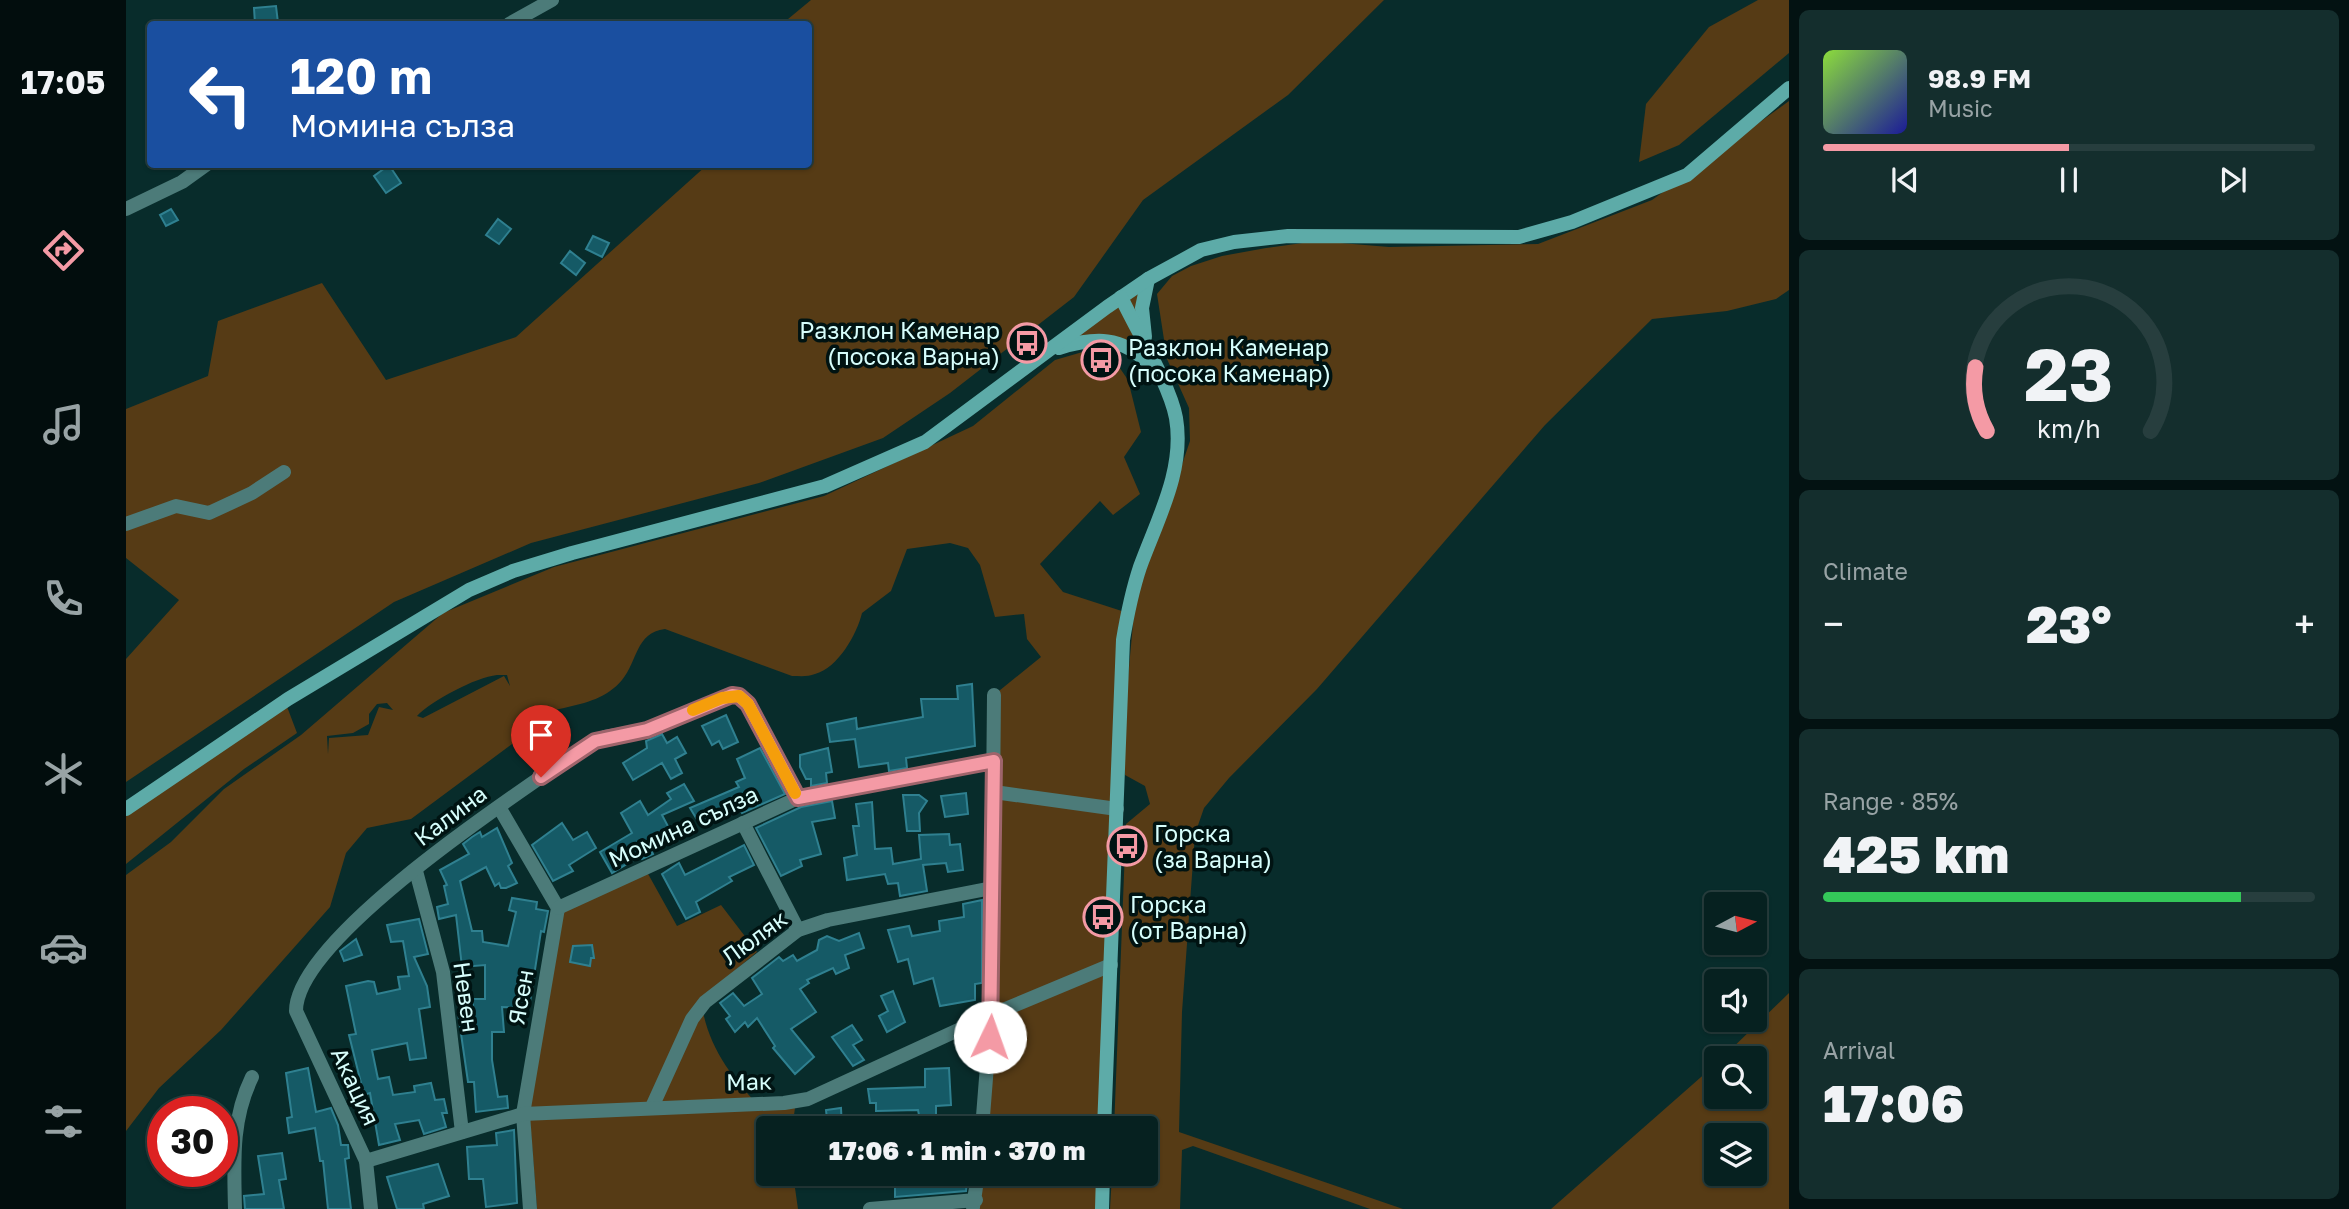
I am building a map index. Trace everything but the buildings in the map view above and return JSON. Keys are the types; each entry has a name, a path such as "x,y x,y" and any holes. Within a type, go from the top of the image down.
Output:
{"street":[{"path":"514,21 552,0"},
{"path":"126,809 288,699 469,590 513,571 825,486 883,463 958,420 1121,297 1201,250 1234,242 1288,236 1519,237 1572,222 1687,175 1789,88"},
{"path":"126,209 182,182 201,168"},
{"path":"1148,279 1143,295 1142,322 1156,371"},
{"path":"1105,1116 1120,669 1125,626 1140,569 1163,509 1178,444 1176,418 1121,297"},
{"path":"1051,350 1102,339 1139,353 1156,371"},
{"path":"126,524 176,506 209,513 252,493 284,472"},
{"name":"Калина","path":"303,985 345,931 456,835 595,741 647,730 732,695 739,696 748,704 798,798"},
{"path":"983,1116 992,1015 994,695"},
{"name":"Момина сълза","path":"558,908 798,798 994,761"},
{"path":"994,792 1117,809"},
{"path":"499,807 558,908"},
{"path":"743,822 798,930"},
{"name":"Невен","path":"416,871 443,972 462,1132"},
{"name":"Люляк","path":"652,1107 692,1019 705,1002 798,930 828,920 992,888"},
{"name":"Ясен","path":"530,1209 523,1114 558,908"},
{"name":"Мак","path":"366,1161 523,1114 784,1103 808,1099 992,1015 1111,965"},
{"name":"Акация","path":"303,985 296,999 296,1011 366,1161 371,1209"},
{"path":"235,1209 233,1136 241,1099 251,1077"},
{"path":"870,1209 974,1204 976,1186"},
{"path":"1102,1209 1103,1186"}],"shaded area":[{"path":"811,0 1384,0 1288,95 1143,200 1074,297 950,393 883,438 759,483 531,543 394,602 126,782 126,659 179,600 126,558 126,409 208,376 218,321 322,283 386,380 516,337 704,168 812,168 812,21 786,21"},
{"path":"1758,0 1789,0 1789,53 1679,145 1639,162 1646,104 1709,27"},
{"path":"1789,101 1789,290 1776,299 1727,311 1652,319 1545,425 1317,689 1229,778 1204,808 1195,834 1182,1012 1179,1132 1403,1209 1370,1209 1193,1146 1182,1150 1180,1209 1110,1209 1111,1186 1158,1186 1158,1116 1115,1116 1126,824 1150,804 1145,786 1125,775 1125,711 1135,602 1190,441 1189,408 1167,359 1157,294 1172,276 1191,266 1222,256 1317,241 1389,247 1538,244 1652,200"},
{"path":"1148,279 1143,295 1156,371 1125,346 1051,350"},
{"path":"1086,351 1113,358 1128,380 1141,432 1124,457 1140,494 1113,515 1100,501 1040,564 1063,592 1128,613 1105,1116 982,1116 994,695 1041,657 1027,639 1024,614 995,617 980,565 968,548 950,543 907,549 891,591 862,613 856,631 839,658 823,671 807,676 792,676 665,629 655,632 642,642 622,680 603,695 549,711 526,711 535,727 411,819 367,828 346,853 330,907 221,1030 153,1096 147,1096 147,1104 126,1131 126,875 171,842 224,789 301,735 443,613 554,567 824,496 973,426 1055,360","holes":["507,675 510,686 504,676 423,718 417,716 454,691 478,680","387,703 393,710 379,707 368,735 329,738 328,754 327,736 353,733 369,724 369,714 377,704"]},
{"path":"286,704 297,733 244,769 126,864 126,816"},
{"path":"647,872 677,926 721,905 757,952 701,999 708,1031 721,1058 761,1108 795,1108 794,1116 756,1116 756,1186 795,1186 798,1209 537,1209 529,1108 562,912"},
{"path":"1789,993 1789,1209 1551,1209 1704,1074 1704,1109 1767,1109 1767,1046 1734,1046 1749,1032 1767,1032 1767,1014"},
{"path":"976,1186 1103,1186 1102,1209 971,1209"}],"slow traffic":[{"path":"693,710 722,698 739,696 748,704 795,793"}],"place":[{"name":"Разклон Каменар (посока Варна)","path":"1027,343"},
{"name":"Разклон Каменар (посока Каменар)","path":"1101,360"},
{"name":"Горска (за Варна)","path":"1127,846"},
{"name":"Горска (от Варна)","path":"1103,917"}],"route":[{"path":"541,777 595,741 620,733 647,730 732,695 739,696 748,704 798,798 994,761 990,1037"}]}
